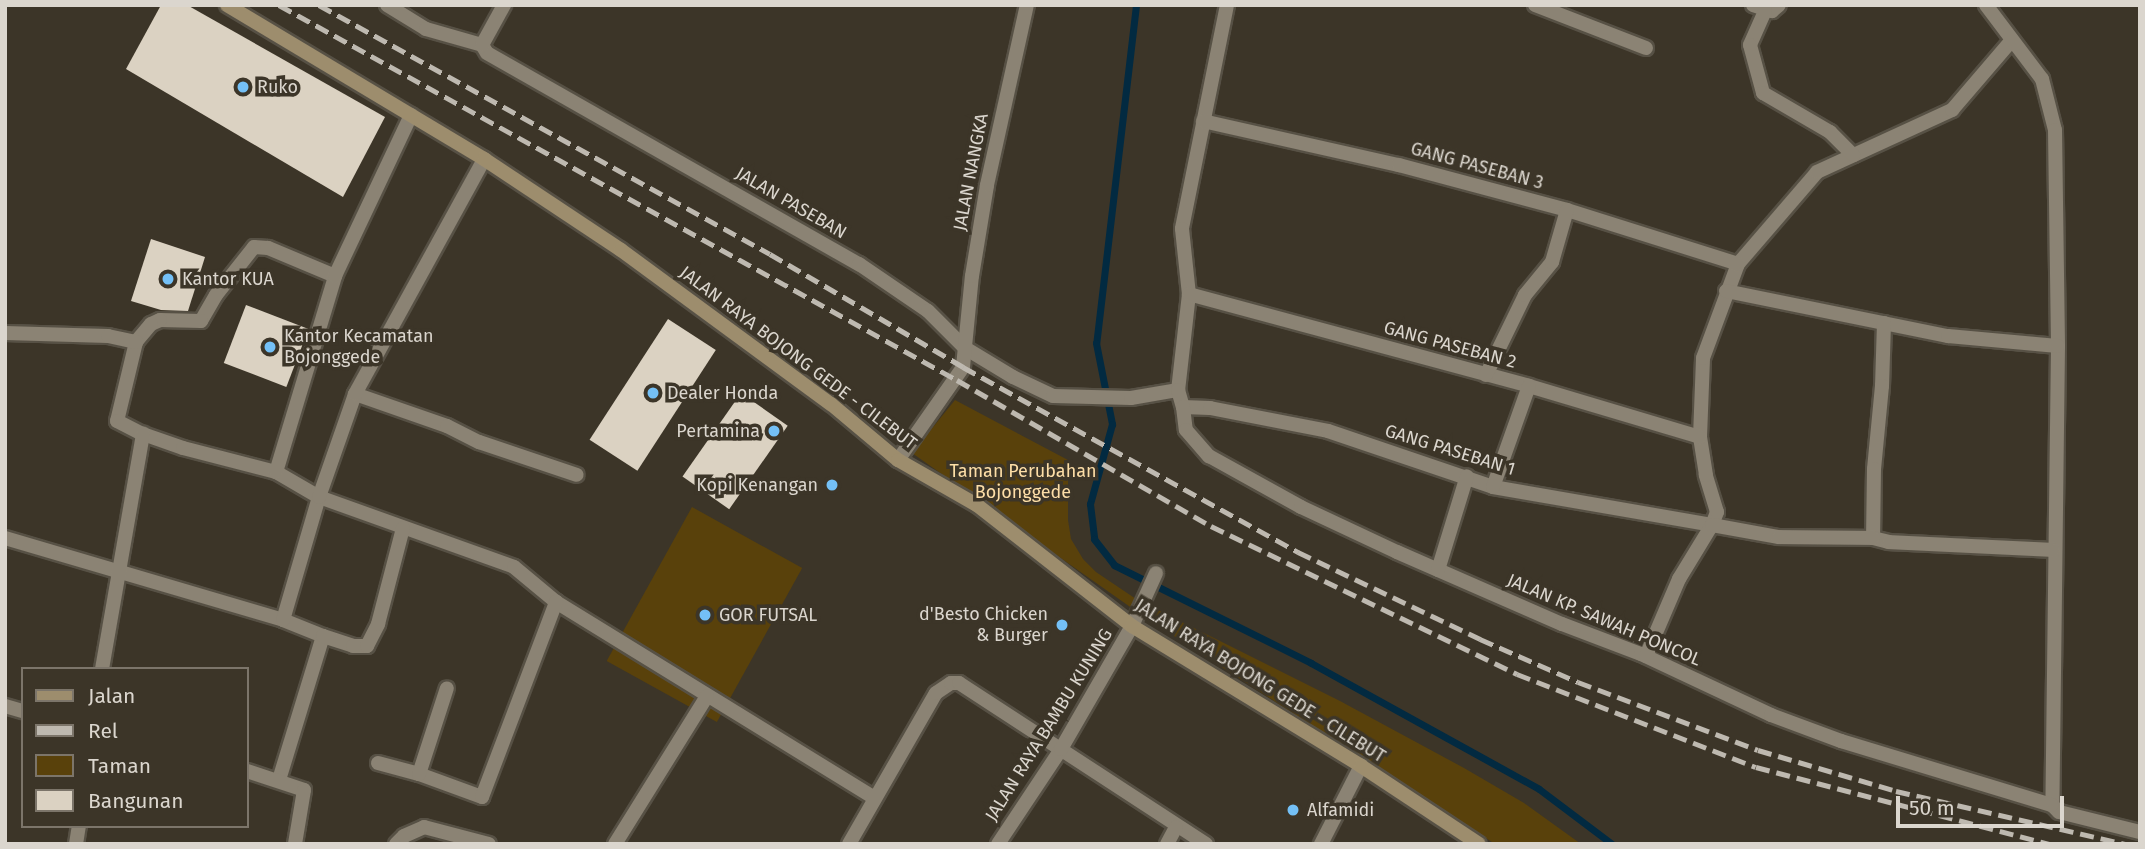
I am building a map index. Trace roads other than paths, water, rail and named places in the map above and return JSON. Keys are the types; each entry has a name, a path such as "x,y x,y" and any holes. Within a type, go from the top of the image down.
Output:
{"main road":[{"name":"JALAN RAYA BOJONG GEDE - CILEBUT","path":"227,5 484,159 621,250 831,404 898,460 978,505 1132,626 1361,766 1479,844"}],"street":[{"name":"JALAN PASEBAN","path":"387,5 426,29 482,46 487,52 859,264 928,311 965,348 1013,377 1053,396 1130,398 1178,390"},
{"path":"482,46 504,5"},
{"name":"JALAN NANGKA","path":"898,460 957,380 963,367 972,276 987,185 1027,5"},
{"path":"1183,407 1178,390 1189,294 1182,229 1227,5"},
{"path":"1535,5 1646,48"},
{"path":"1986,5 2042,79 2055,130 2058,346 2053,550 2052,805"},
{"path":"1766,7 1750,45 1763,93 1830,132 1853,155"},
{"path":"1646,656 1679,579 1717,512 1706,475 1700,437 1703,358 1738,264 1817,172 1952,110 2012,40"},
{"path":"276,472 335,276 411,115"},
{"name":"GANG PASEBAN 3","path":"1203,121 1399,165 1567,210 1738,264"},
{"path":"283,620 319,497 355,394 484,159"},
{"path":"1486,375 1525,295 1552,262 1567,210"},
{"path":"335,276 268,248 254,247 216,295 201,321 160,320 150,324 136,342 117,421 142,434 276,472 319,497 514,567 556,602 875,798"},
{"path":"1726,291 1948,336 2058,346"},
{"name":"GANG PASEBAN 2","path":"1189,294 1530,386 1700,437"},
{"path":"1873,538 1874,469 1882,386 1884,323"},
{"path":"5,333 108,336 136,342"},
{"path":"1493,486 1530,386"},
{"path":"355,394 447,426 479,442 577,475"},
{"name":"GANG PASEBAN 1","path":"1183,407 1210,408 1328,431 1493,486 1779,537 1873,538 1889,542 2053,550"},
{"name":"JALAN KP. SAWAH PONCOL","path":"1183,407 1186,430 1209,456 1301,508 1438,570 1562,624 1646,656 1771,715 1829,737 2052,805 2059,812 2140,832"},
{"path":"102,667 142,434"},
{"path":"1438,570 1467,476"},
{"path":"5,538 283,620 353,646 367,646 378,624 403,528"},
{"name":"JALAN RAYA BAMBU KUNING","path":"998,844 1061,749 1132,626 1156,573"},
{"path":"378,763 419,774 482,797 556,602"},
{"path":"279,780 323,636"},
{"path":"849,844 936,693 951,683 967,685 1206,844"},
{"path":"419,774 447,688"},
{"path":"615,844 707,696"},
{"path":"1321,844 1361,766"},
{"path":"248,771 303,790 295,844"},
{"path":"396,844 424,827 489,844"},
{"path":"1167,844 1177,827"}],"waterway":[{"path":"1136,5 1096,343 1112,424 1090,504 1094,539 1114,565 1311,663 1539,789 1612,844"}],"railway":[{"path":"279,5 957,380 1211,526 1517,674 1756,767 2049,844"},
{"path":"319,5 770,254 963,367 1298,552 1480,639 1578,682 1758,750 1896,791 2125,844"}],"place":[{"name":"Ruko","path":"243,87"},
{"name":"Kantor KUA","path":"168,279"},
{"name":"Kantor Kecamatan Bojonggede","path":"270,347"},
{"name":"Dealer Honda","path":"653,393"},
{"name":"Pertamina","path":"774,431"},
{"name":"Kopi Kenangan","path":"832,485"},
{"name":"GOR FUTSAL","path":"705,615"},
{"name":"d'Besto Chicken & Burger","path":"1062,625"},
{"name":"Alfamidi","path":"1293,810"}],"park label":[{"name":"Taman Perubahan Bojonggede","path":"1023,482"}]}
